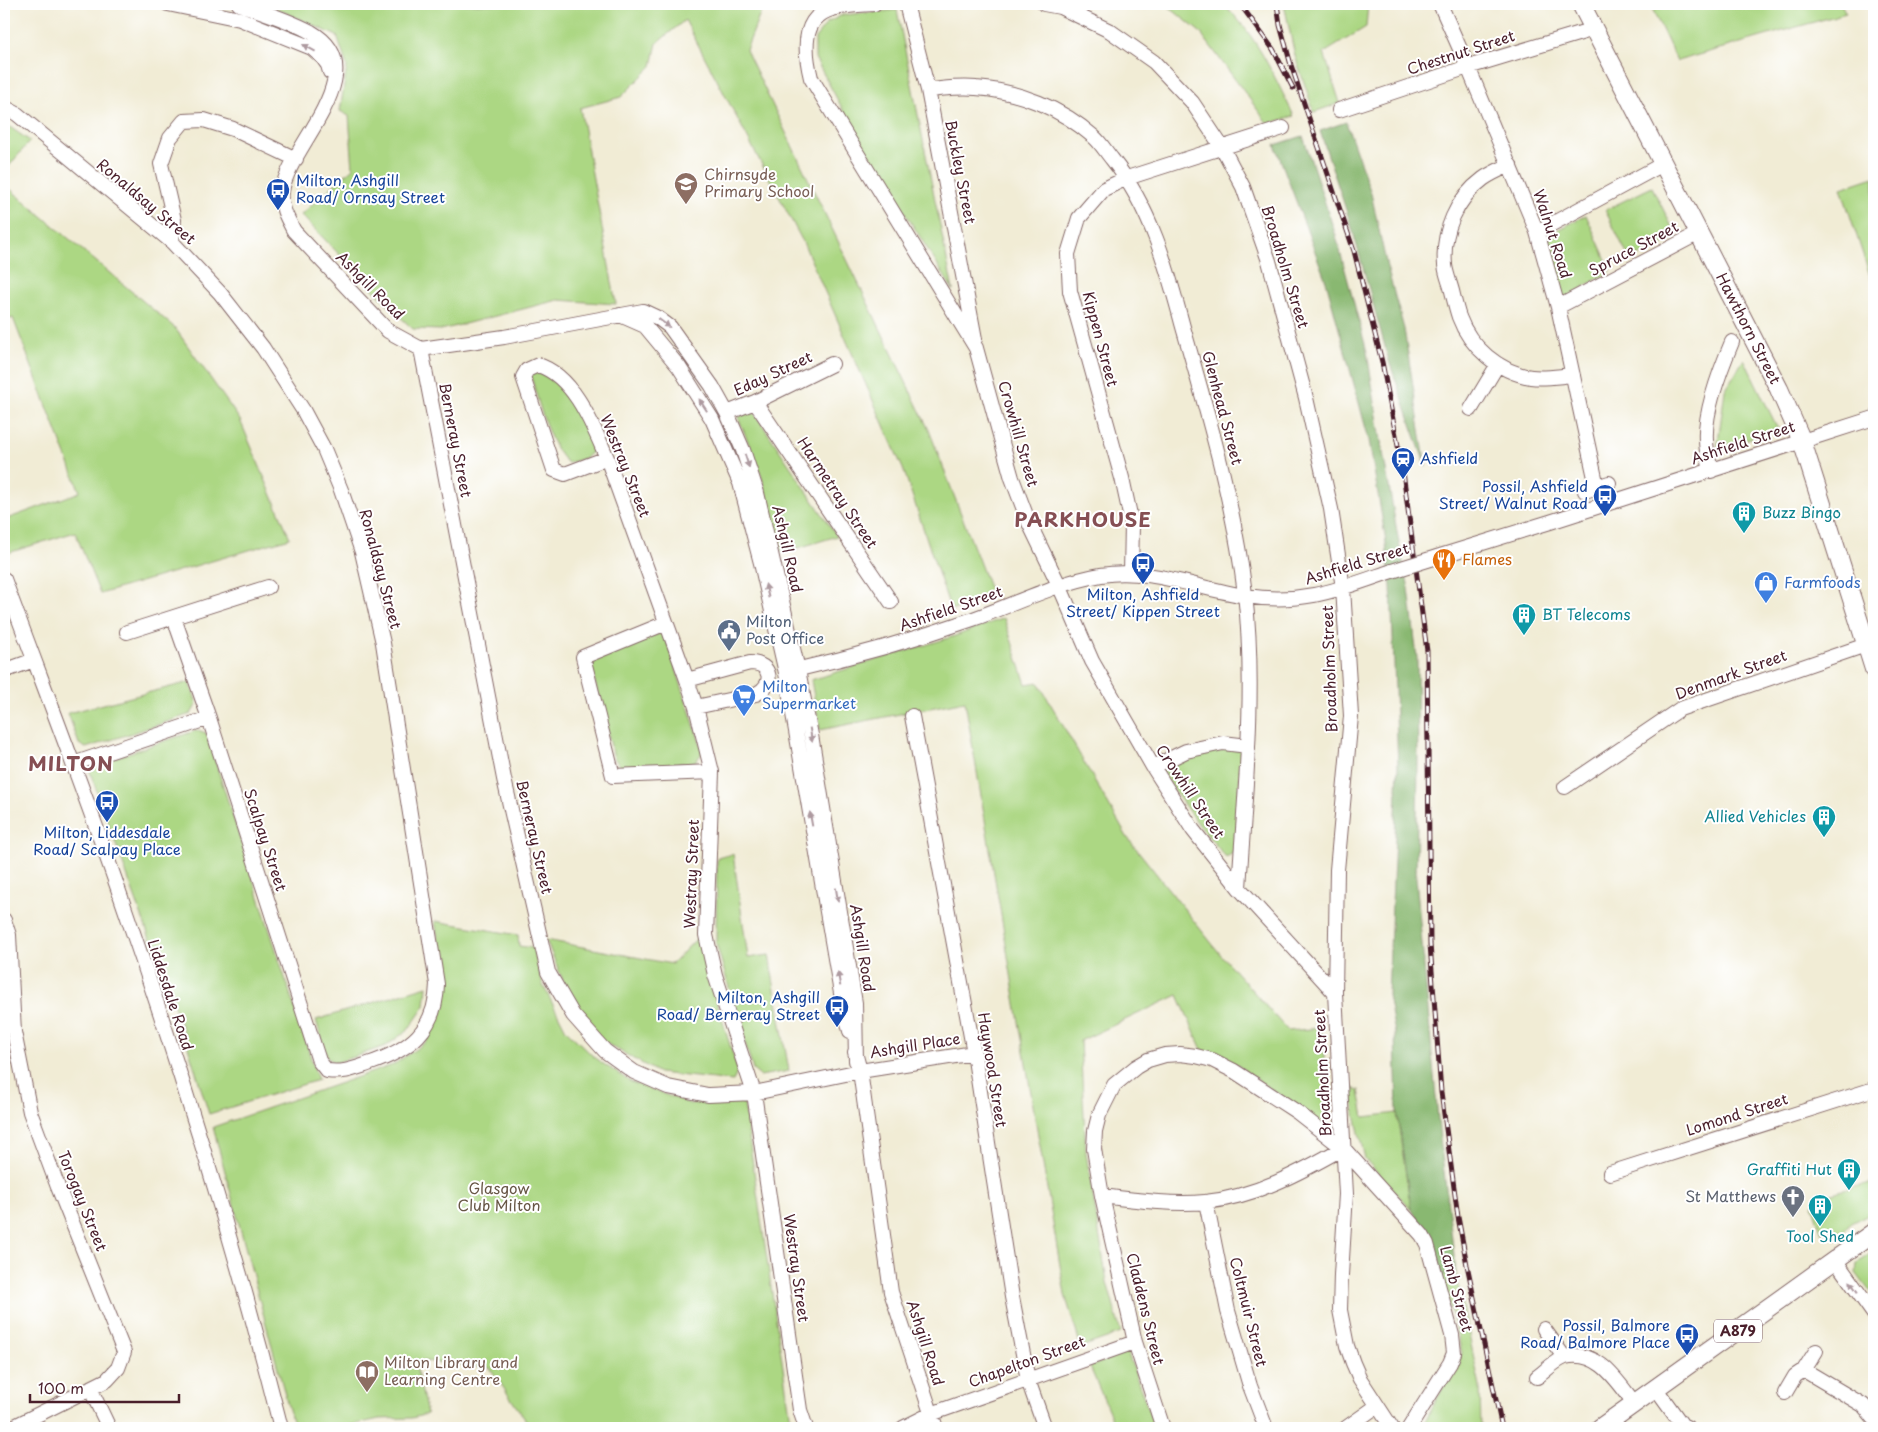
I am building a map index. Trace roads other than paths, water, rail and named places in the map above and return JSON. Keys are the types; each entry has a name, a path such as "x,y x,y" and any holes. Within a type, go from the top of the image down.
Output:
{"main road":[{"name":"Hawthorn Street","path":"1581,4 1779,389 1802,441 1874,669"},
{"name":"A879","path":"1600,1428 1874,1232"}],"street":[{"path":"168,4 240,19 312,48 328,65 334,87"},
{"name":"Ashgill Road","path":"239,4 266,12 312,33 328,48 334,58 334,87 324,109 288,172 282,192 284,212 294,231 388,331 421,349 643,311 658,318 670,327 712,386 727,413 744,450 757,493 792,671 842,999 858,1066 891,1292 936,1428"},
{"name":"Crowhill Street","path":"874,4 831,9 817,18 807,34 806,57 811,78 976,348 1012,478 1029,523 1059,585 1092,661 1153,767 1193,830 1240,888 1335,993"},
{"name":"Buckley Street","path":"906,4 928,90 976,348"},
{"name":"Broadholm Street","path":"1044,4 1060,7 1110,31 1154,62 1192,102 1222,147 1243,187 1269,261 1312,426 1331,509 1343,588 1351,716 1337,870 1335,993 1346,1215 1340,1291 1343,1329 1347,1346 1360,1379 1392,1428"},
{"name":"Walnut Road","path":"1440,4 1537,232 1558,307 1597,487"},
{"name":"Chestnut Street","path":"1340,110 1468,67 1594,29"},
{"name":"Glenhead Street","path":"928,90 974,87 1021,95 1062,114 1095,138 1127,178 1146,213 1168,271 1222,464 1237,534 1246,596 1250,658 1248,746 1240,888"},
{"name":"Ronaldsay Street","path":"4,107 17,114 172,242 220,293 263,348 303,410 320,442 340,490 362,552 383,643 437,984 437,997 428,1024 418,1038 390,1056 341,1073 327,1071"},
{"path":"172,242 174,220 160,164 170,138 184,122 204,120 233,129 296,159"},
{"name":"Kippen Street","path":"1131,573 1132,524 1122,478 1070,291 1068,254 1079,218 1104,188 1127,178 1283,128"},
{"path":"1537,232 1663,164"},
{"path":"1510,165 1484,178 1471,190 1451,220 1445,250 1445,266 1459,317 1467,334 1475,344 1498,364 1514,372 1530,376 1544,378 1573,375"},
{"name":"Spruce Street","path":"1558,307 1699,232"},
{"name":"Ashgill Road","path":"619,314 645,326 679,367 712,419 740,483 792,671"},
{"path":"1711,471 1706,439 1710,412 1721,369 1732,342"},
{"name":"Berneray Street","path":"421,349 504,779 548,972 572,1015 605,1051 634,1072 668,1087 708,1095 754,1093 858,1066"},
{"name":"Eday Street","path":"727,413 755,402 832,364"},
{"path":"1470,409 1498,364"},
{"name":"Westray Street","path":"606,458 565,474 554,470 523,377 528,370 538,365 549,368 566,382 590,419 606,458 688,680 696,707 712,772 706,935 715,975 754,1093 800,1410 806,1428"},
{"name":"Harmetray Street","path":"755,402 891,602"},
{"name":"Ashfield Street","path":"792,671 878,650 952,627 1059,585 1102,575 1131,573 1167,578 1246,596 1300,598 1343,588 1437,556 1874,418"},
{"name":"Liddesdale Road","path":"4,579 127,914 195,1123 253,1316 281,1428"},
{"path":"127,632 268,587"},
{"name":"Scalpay Street","path":"174,618 209,718 319,1061 327,1071"},
{"path":"666,623 583,657 613,776 712,772"},
{"name":"Denmark Street","path":"1565,787 1680,709 1866,645"},
{"path":"4,671 34,660"},
{"path":"688,680 750,663 762,666 768,674 768,685 763,691 696,707"},
{"name":"Haywood Street","path":"912,716 974,1053 1012,1298 1028,1380 1045,1428"},
{"path":"73,764 209,718"},
{"path":"1153,767 1186,751 1223,743 1248,746"},
{"name":"Torogay Street","path":"4,920 9,935 14,1032 30,1112 124,1352 118,1368 107,1380 10,1428"},
{"name":"Ashgill Place","path":"858,1066 974,1053"},
{"name":"Lamb Street","path":"1102,1196 1094,1149 1095,1131 1104,1101 1114,1085 1124,1075 1148,1060 1180,1054 1212,1060 1234,1070 1298,1112 1343,1148 1425,1240 1431,1253 1452,1335 1454,1353 1450,1363 1409,1428"},
{"name":"Lomond Street","path":"1610,1173 1874,1088"},
{"path":"1102,1196 1163,1202 1206,1202 1267,1186 1297,1173 1343,1148"},
{"name":"Claddens Street","path":"1102,1196 1130,1343 1163,1428"},
{"name":"Coltmuir Street","path":"1206,1202 1228,1311 1250,1386 1266,1428"},
{"path":"1835,1260 1874,1313"},
{"path":"1544,1329 1564,1358"},
{"name":"Chapelton Street","path":"903,1428 931,1414 1130,1343"},
{"path":"1785,1392 1795,1376 1804,1370 1816,1351"},
{"path":"1537,1377 1564,1358 1583,1356 1595,1359 1609,1371 1635,1404"},
{"path":"1804,1370 1863,1405 1874,1418"},
{"path":"90,1388 109,1428"},
{"path":"1656,1389 1682,1425 1688,1428"},
{"path":"1346,1428 1377,1406"},
{"path":"4,1417 10,1428"}],"railway":[{"path":"1240,4 1273,49 1293,88"},
{"path":"1277,4 1280,25 1291,65 1354,251 1382,362 1403,472 1427,651 1430,944 1441,1092 1458,1217 1502,1428"}],"place":[{"name":"Chirnsyde Primary School","path":"686,205"},
{"name":"Milton, Ashgill Road/ Ornsay Street","path":"278,211"},
{"name":"Ashfield","path":"1403,480"},
{"name":"Possil, Ashfield Street/ Walnut Road","path":"1605,517"},
{"name":"Buzz Bingo","path":"1744,534"},
{"name":"Flames","path":"1444,581"},
{"name":"Milton, Ashfield Street/ Kippen Street","path":"1143,585"},
{"name":"Farmfoods","path":"1766,604"},
{"name":"BT Telecoms","path":"1524,636"},
{"name":"Milton Post Office","path":"729,652"},
{"name":"Milton Supermarket","path":"744,717"},
{"name":"Milton, Liddesdale Road/ Scalpay Place","path":"107,823"},
{"name":"Allied Vehicles","path":"1824,838"},
{"name":"Milton, Ashgill Road/ Berneray Street","path":"837,1028"},
{"name":"Graffiti Hut","path":"1849,1191"},
{"name":"St Matthews","path":"1793,1218"},
{"name":"Tool Shed","path":"1820,1227"},
{"name":"Possil, Balmore Road/ Balmore Place","path":"1687,1356"},
{"name":"Milton Library and Learning Centre","path":"367,1393"}],"district":[{"name":"PARKHOUSE","path":"1083,520"},
{"name":"MILTON","path":"71,764"}],"park label":[{"name":"Glasgow Club Milton","path":"499,1198"}]}
